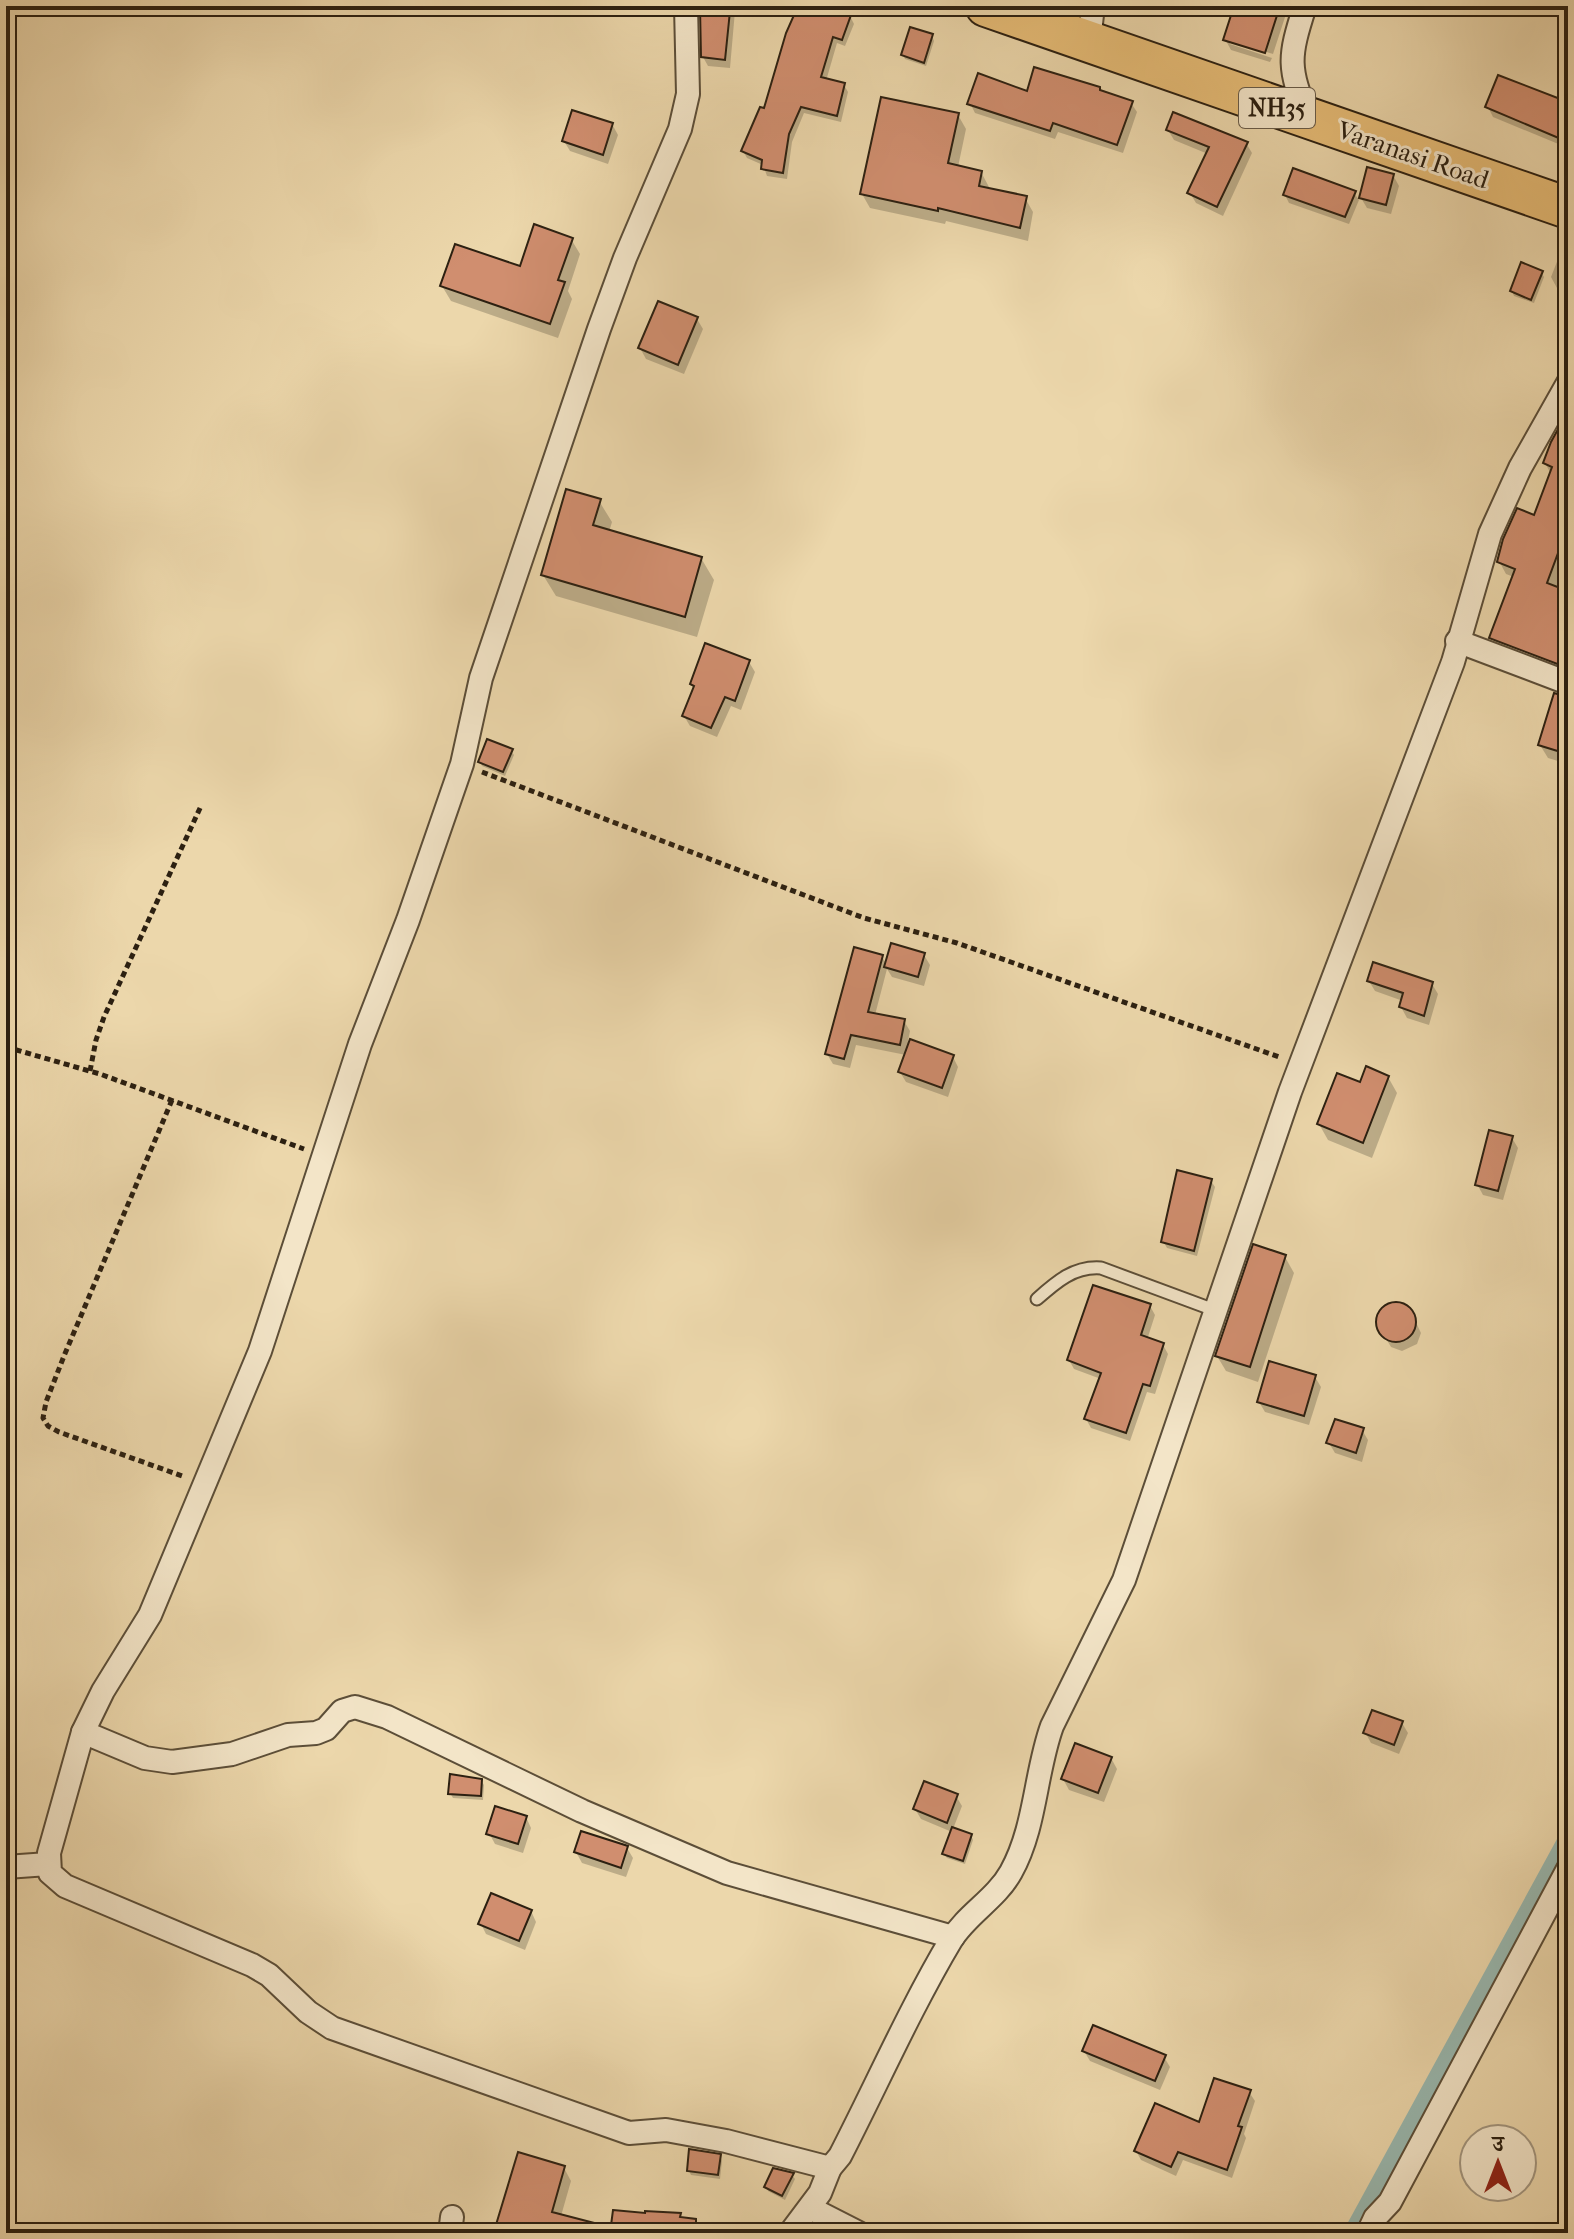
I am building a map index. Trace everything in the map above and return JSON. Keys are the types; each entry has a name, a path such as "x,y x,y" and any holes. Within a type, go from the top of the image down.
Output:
{"highway":[{"name":"Varanasi Road","path":"986,6 1091,23 1308,118 1568,208"}],"street":[{"path":"686,6 688,94 680,129 625,258 599,329 481,678 462,764 408,920 364,1032 260,1351 146,1623 103,1691 83,1732 48,1864 55,1880 65,1886 269,1975 308,2012 332,2028 629,2133 666,2130 726,2141 830,2168"},
{"path":"1305,6 1293,43 1292,78 1308,118"},
{"path":"790,2233 820,2193 830,2168 840,2156 953,1937 989,1900 1011,1871 1027,1828 1044,1747 1124,1580 1301,1065 1453,662 1490,534 1504,500 1568,383"},
{"path":"1457,641 1568,683"},
{"path":"83,1732 145,1758 172,1762 232,1754 288,1735 316,1733 326,1729 342,1711 355,1707 387,1717 582,1811 727,1873 953,1937"},
{"path":"6,1867 48,1864"},
{"path":"1368,2233 1375,2218 1390,2202 1568,1869"},
{"path":"810,2208 859,2233"}],"lane":[{"path":"1037,1299 1071,1272 1086,1267 1101,1268 1217,1311"}],"path":[{"path":"462,764 864,918 957,943 1301,1065"},
{"path":"90,1071 104,1017 201,806"},
{"path":"6,1047 90,1071 323,1156"},
{"path":"172,1100 64,1356 43,1418 48,1426 59,1432 205,1483"}],"building":[{"path":"798,6 828,6 851,15 842,40 833,37 821,77 845,83 837,116 801,107 789,134 783,173 761,169 762,160 741,151 760,107 764,108 786,33"},
{"path":"1234,6 1280,6 1265,53 1223,40"},
{"path":"700,8 730,11 725,60 701,57"},
{"path":"910,27 933,34 924,63 901,55"},
{"path":"1034,67 1100,87 1100,90 1133,101 1117,145 1053,123 1050,131 967,104 978,73 1027,91"},
{"path":"1498,75 1568,102 1568,142 1485,107"},
{"path":"881,97 959,113 948,163 982,171 979,186 1027,196 1020,228 938,208 938,211 860,194"},
{"path":"572,110 613,123 603,155 562,141"},
{"path":"1173,112 1248,142 1217,207 1187,193 1209,147 1166,130"},
{"path":"1367,167 1394,174 1386,205 1359,198"},
{"path":"1293,168 1356,191 1345,217 1283,195"},
{"path":"534,224 573,238 558,280 565,282 550,324 440,286 455,244 520,266"},
{"path":"1521,262 1543,271 1531,300 1510,291"},
{"path":"658,301 698,317 678,365 638,348"},
{"path":"1568,411 1568,526 1547,583 1568,591 1568,668 1489,638 1515,569 1497,562 1503,539 1517,508 1534,515 1552,467 1543,463"},
{"path":"566,489 601,499 593,525 702,557 685,617 541,575"},
{"path":"705,643 750,660 735,701 725,697 711,728 682,716 694,686 690,684"},
{"path":"1554,693 1568,697 1568,740 1564,753 1538,745"},
{"path":"487,739 513,749 503,772 478,762"},
{"path":"891,943 925,953 918,977 884,967"},
{"path":"854,947 883,955 868,1012 905,1019 900,1045 851,1035 844,1059 825,1054"},
{"path":"1373,962 1433,982 1424,1016 1399,1007 1403,993 1367,981"},
{"path":"910,1039 954,1055 942,1088 898,1072"},
{"path":"1366,1066 1389,1076 1363,1143 1317,1124 1337,1073 1360,1082"},
{"path":"1489,1130 1513,1136 1498,1191 1475,1185"},
{"path":"1177,1170 1212,1179 1194,1251 1161,1242"},
{"path":"1253,1244 1286,1255 1250,1367 1215,1356"},
{"path":"1093,1285 1151,1304 1141,1335 1164,1343 1150,1386 1143,1384 1126,1433 1084,1419 1101,1373 1067,1360"},
{"path":"1396,1302 1410,1308 1416,1322 1410,1336 1396,1342 1382,1336 1376,1322 1382,1308"},
{"path":"1269,1361 1316,1375 1304,1416 1257,1402"},
{"path":"1335,1419 1364,1428 1356,1453 1326,1443"},
{"path":"1372,1710 1403,1721 1394,1745 1363,1733"},
{"path":"1075,1743 1112,1757 1098,1793 1061,1779"},
{"path":"450,1774 482,1779 481,1796 448,1794"},
{"path":"924,1781 958,1794 947,1823 913,1809"},
{"path":"495,1806 527,1816 518,1844 486,1834"},
{"path":"952,1827 972,1834 963,1861 942,1854"},
{"path":"581,1831 628,1846 621,1868 574,1852"},
{"path":"491,1893 532,1910 519,1941 478,1924"},
{"path":"1093,2025 1166,2055 1155,2081 1082,2051"},
{"path":"1214,2078 1251,2090 1227,2170 1178,2152 1171,2167 1134,2151 1155,2103 1199,2122"},
{"path":"689,2149 721,2154 718,2175 687,2171"},
{"path":"518,2152 565,2166 552,2212 606,2226 605,2233 512,2233 495,2228"},
{"path":"773,2168 794,2173 782,2196 764,2187"},
{"path":"613,2210 681,2213 680,2217 696,2219 696,2233 610,2233"}],"waterway":[{"path":"1357,2233 1568,1846"}]}
